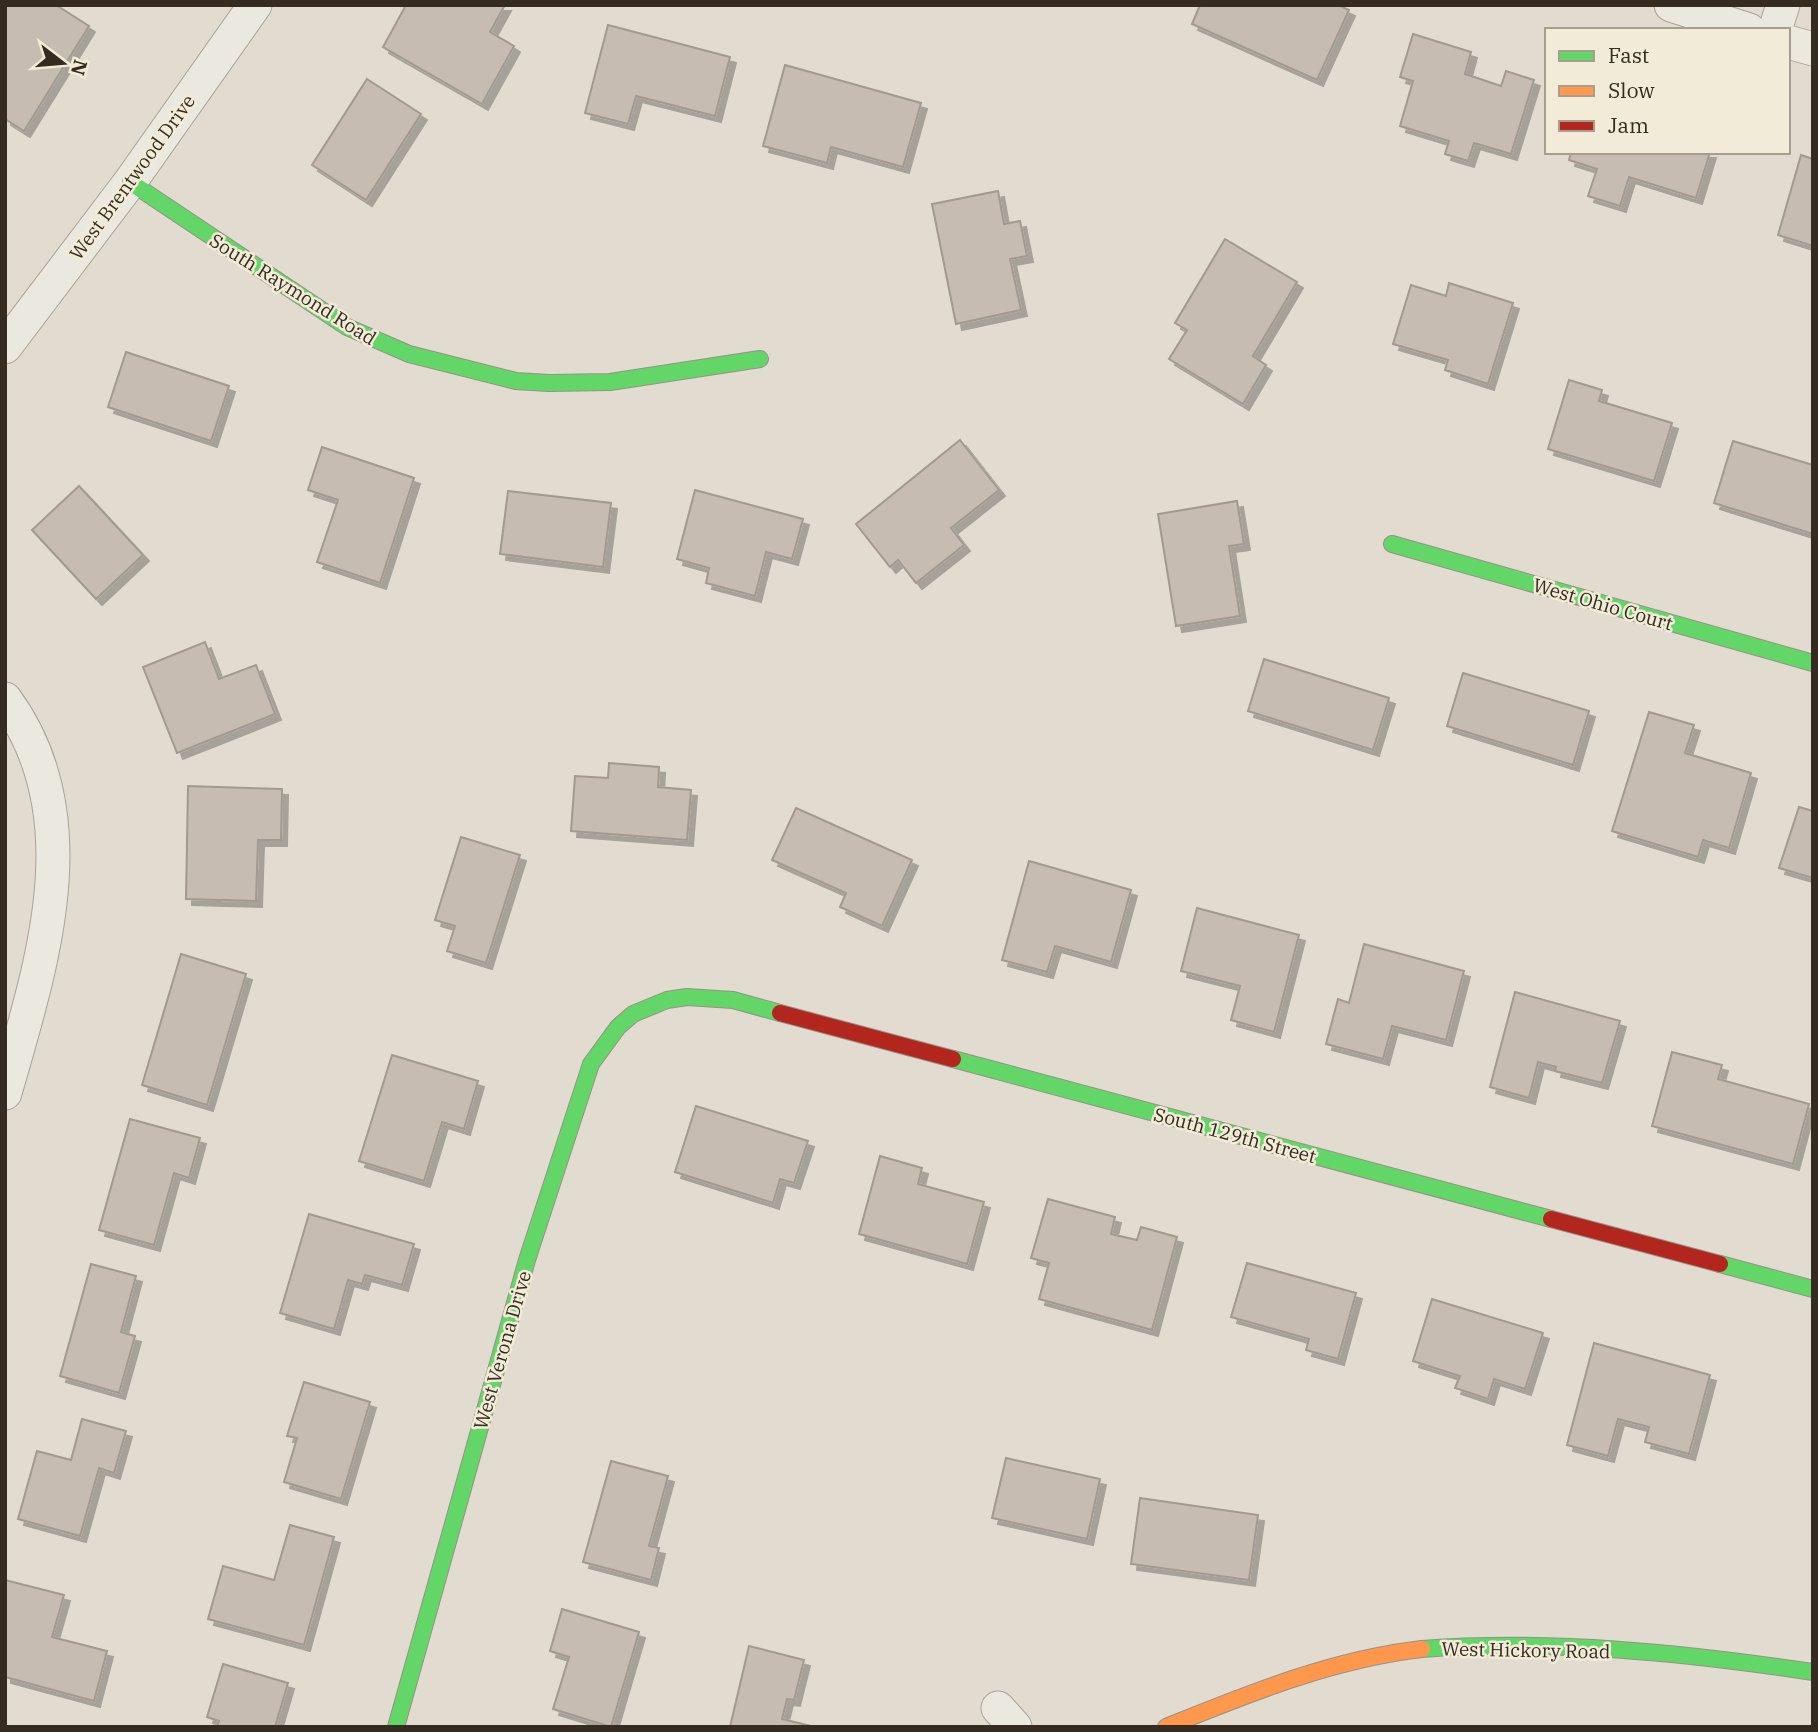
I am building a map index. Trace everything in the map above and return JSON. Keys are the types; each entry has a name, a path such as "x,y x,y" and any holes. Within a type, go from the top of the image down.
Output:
{"street":[{"name":"West Brentwood Drive","path":"5,347 130,182 256,5"},
{"path":"1671,5 1743,28"},
{"path":"1776,28 1783,5"},
{"path":"1790,43 1813,49"},
{"name":"South Raymond Road","path":"130,182 347,327 410,354 516,381 549,383 610,382 761,359"},
{"name":"West Ohio Court","path":"1392,544 1813,663"},
{"path":"5,699 23,723 38,761 49,803 54,847 49,922 41,968 5,1093"},
{"name":"South 129th Street","path":"656,1003 672,997 703,996 733,1000 1813,1289"},
{"name":"West Verona Drive","path":"396,1727 527,1260 591,1064 607,1037 621,1023 642,1007 656,1003"},
{"name":"West Hickory Road","path":"1166,1727 1348,1663 1403,1651 1468,1645 1588,1648 1699,1657 1813,1672"}],"building":[{"path":"5,5 56,5 89,26 24,131 5,119"},
{"path":"406,5 505,5 490,32 514,46 482,104 383,47"},
{"path":"1200,5 1338,5 1349,10 1317,80 1192,24"},
{"path":"608,25 730,57 715,116 636,96 628,124 585,113"},
{"path":"1413,34 1471,52 1465,74 1501,86 1506,71 1534,80 1511,154 1474,143 1468,161 1445,154 1449,141 1400,126 1413,81 1400,77"},
{"path":"785,65 921,103 903,167 831,147 827,163 763,146"},
{"path":"367,79 421,114 366,200 312,165"},
{"path":"1570,154 1709,154 1696,198 1629,177 1620,206 1588,196 1597,169 1569,160"},
{"path":"1801,155 1813,159 1813,246 1778,235"},
{"path":"998,191 1004,224 1020,221 1027,256 1010,259 1021,310 956,324 932,204"},
{"path":"1225,239 1297,282 1253,356 1266,365 1243,404 1169,359 1187,330 1175,323"},
{"path":"1449,283 1513,303 1488,384 1445,370 1448,360 1393,344 1411,285 1446,296"},
{"path":"126,352 229,386 211,441 108,407"},
{"path":"1569,380 1602,390 1599,401 1672,423 1654,481 1548,449"},
{"path":"960,440 999,490 951,528 964,545 916,583 898,560 890,567 856,524"},
{"path":"1733,441 1813,465 1813,534 1714,503"},
{"path":"322,447 414,478 380,583 317,562 338,500 308,490"},
{"path":"79,486 143,555 96,599 32,530"},
{"path":"695,490 803,519 792,559 766,552 755,596 706,583 709,568 677,559"},
{"path":"508,491 611,503 603,567 500,554"},
{"path":"1237,501 1244,544 1229,546 1240,616 1176,626 1158,514"},
{"path":"205,642 219,679 256,665 275,714 177,753 143,667"},
{"path":"1264,659 1389,698 1373,750 1248,711"},
{"path":"1463,673 1589,711 1573,765 1447,726"},
{"path":"1649,712 1694,725 1685,753 1751,773 1729,848 1703,840 1698,857 1612,831"},
{"path":"609,763 659,767 658,787 691,790 687,840 571,831 575,776 608,778"},
{"path":"188,786 282,789 281,840 258,840 256,901 186,899"},
{"path":"1799,807 1813,811 1813,878 1779,868"},
{"path":"796,808 912,860 882,926 840,907 846,893 772,860"},
{"path":"461,837 520,855 486,963 447,951 455,926 435,920"},
{"path":"1029,861 1131,890 1111,962 1055,946 1047,972 1002,960"},
{"path":"1197,908 1299,935 1274,1032 1231,1020 1240,986 1181,971"},
{"path":"1364,944 1464,971 1446,1040 1392,1026 1383,1059 1326,1044 1338,999 1349,1003"},
{"path":"181,954 246,974 207,1105 142,1085"},
{"path":"1515,992 1620,1021 1602,1083 1555,1071 1556,1067 1538,1062 1529,1098 1490,1087"},
{"path":"1672,1052 1722,1065 1718,1079 1809,1104 1793,1164 1652,1126"},
{"path":"392,1055 478,1081 464,1129 442,1122 424,1181 359,1161"},
{"path":"696,1106 808,1141 794,1183 780,1179 773,1203 675,1172"},
{"path":"130,1119 200,1138 189,1178 174,1173 154,1245 99,1230"},
{"path":"880,1156 922,1168 918,1184 984,1202 967,1264 859,1234"},
{"path":"1048,1199 1115,1217 1111,1234 1137,1240 1141,1227 1177,1237 1152,1330 1039,1299 1049,1263 1031,1258"},
{"path":"309,1214 414,1244 402,1285 365,1275 362,1284 348,1280 334,1329 280,1313"},
{"path":"1247,1263 1356,1293 1338,1359 1306,1350 1309,1339 1231,1317"},
{"path":"91,1264 136,1276 121,1332 135,1336 119,1393 60,1376"},
{"path":"1432,1299 1543,1333 1525,1389 1494,1379 1488,1399 1455,1388 1460,1376 1413,1361"},
{"path":"1594,1343 1710,1375 1689,1454 1645,1442 1649,1427 1618,1419 1608,1456 1567,1445"},
{"path":"304,1382 370,1402 341,1499 284,1482 297,1438 287,1436"},
{"path":"82,1419 126,1431 114,1473 99,1468 80,1536 18,1519 37,1451 71,1460"},
{"path":"1006,1458 1100,1479 1087,1539 992,1518"},
{"path":"611,1461 668,1476 649,1546 659,1548 651,1580 583,1562"},
{"path":"1140,1498 1258,1515 1249,1580 1131,1564"},
{"path":"290,1525 334,1537 304,1645 208,1619 223,1566 274,1580"},
{"path":"5,1580 64,1595 52,1637 107,1651 94,1701 5,1677"},
{"path":"562,1609 639,1632 611,1727 553,1709 569,1657 550,1651"},
{"path":"749,1646 804,1660 794,1700 787,1699 782,1719 815,1727 730,1727"},
{"path":"223,1664 288,1683 275,1727 217,1727 219,1721 207,1717"}],"traffic: fast":[{"path":"130,182 347,327 409,354 516,381 549,383 610,382 760,359"},
{"path":"1392,544 1813,663"},
{"path":"396,1727 527,1260 591,1064 618,1027 633,1014 667,1000 687,997 733,1000 780,1013"},
{"path":"953,1059 1551,1219"},
{"path":"1720,1264 1813,1289"},
{"path":"1422,1649 1471,1646 1569,1647 1716,1659 1813,1672"}],"traffic: slow":[{"path":"1166,1727 1291,1679 1356,1661 1422,1649"}],"traffic: jam":[{"path":"780,1013 953,1059"},
{"path":"1551,1219 1720,1264"}]}
